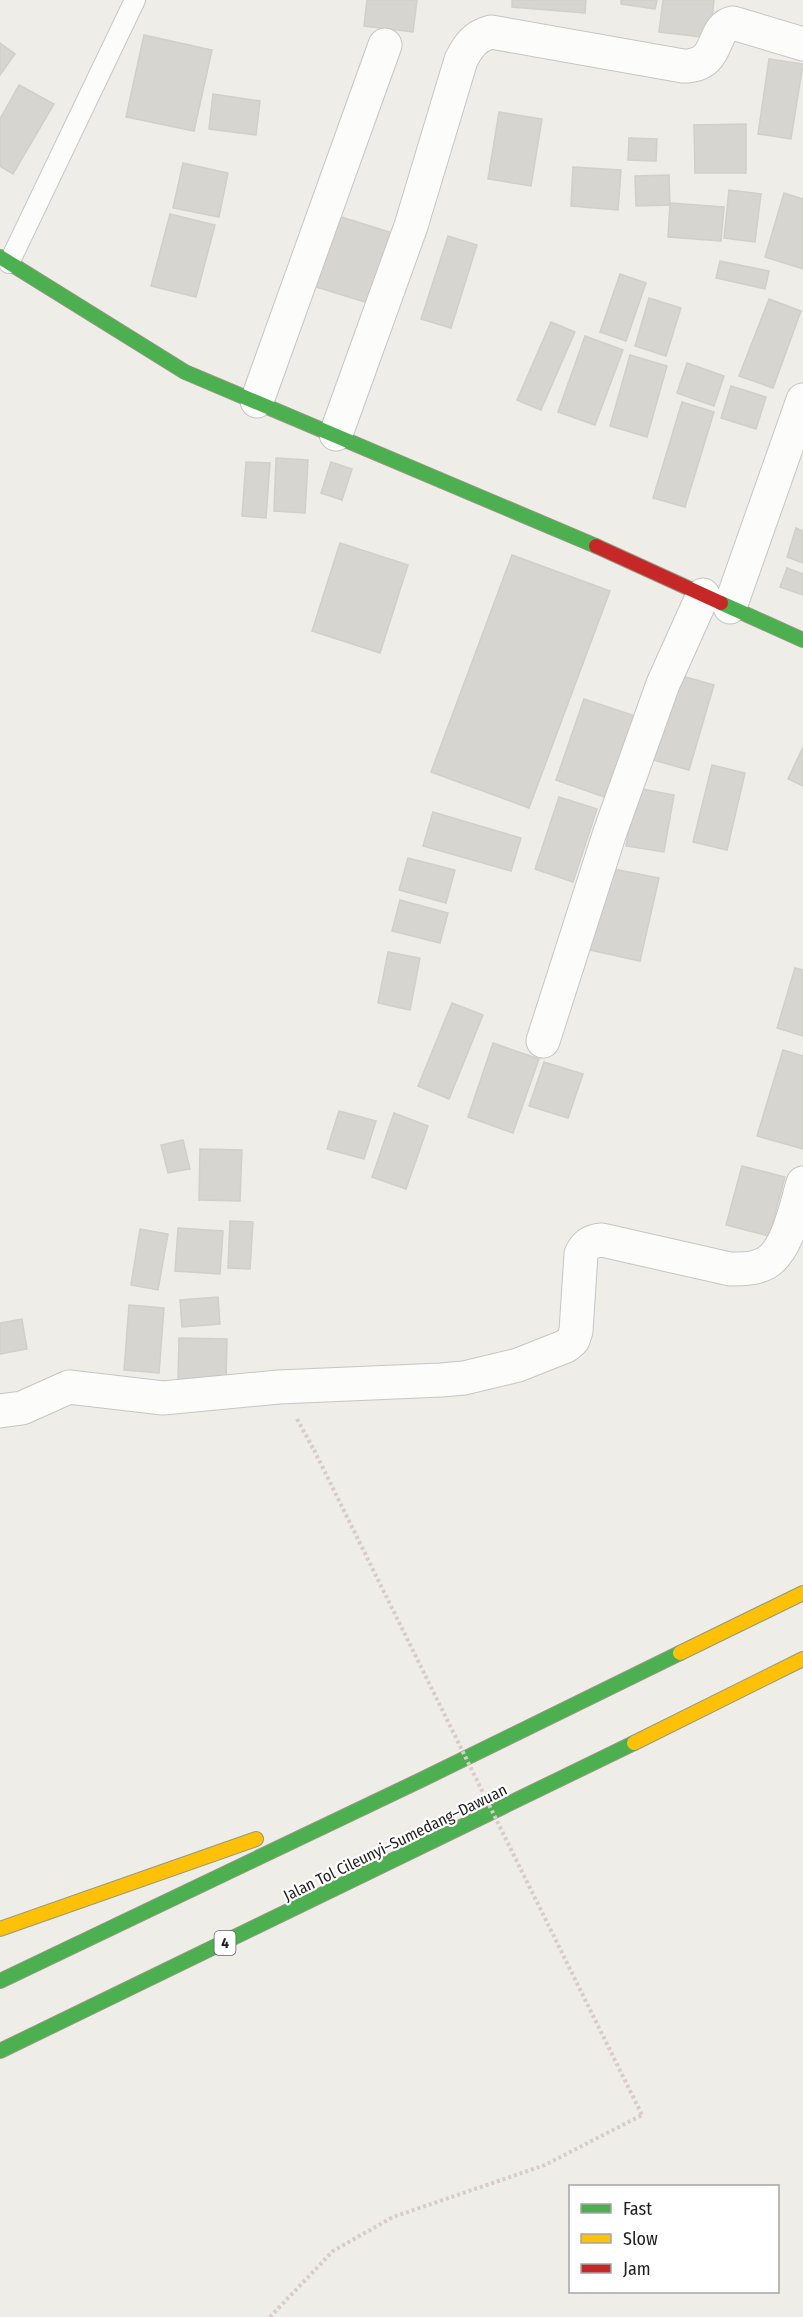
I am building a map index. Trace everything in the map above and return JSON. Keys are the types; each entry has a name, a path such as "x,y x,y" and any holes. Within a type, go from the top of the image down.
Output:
{"main road":[{"path":"4,260 185,372 546,523 803,640"},
{"path":"0,1981 423,1779 803,1593"},
{"name":"Jalan Tol Cileunyi–Sumedang–Dawuan","path":"0,2051 439,1840 803,1659"},
{"path":"300,1823 423,1779"},
{"path":"0,1929 267,1834"}],"street":[{"path":"336,434 411,226 461,60 474,39 491,32 683,66 692,66 705,60 723,28 733,23 803,44"},
{"path":"257,401 385,45"},
{"path":"543,1041 609,835 659,695 716,601 803,400"},
{"path":"0,1411 22,1408 69,1387 163,1398 279,1387 464,1378 519,1365 566,1346 573,1340 576,1331 581,1254 585,1246 602,1240 730,1269 748,1269 768,1262 780,1247 790,1228 803,1183"}],"lane":[{"path":"4,260 135,0"}],"path":[{"path":"270,2317 333,2251 393,2217 544,2165 642,2115 314,1450"}],"building":[{"path":"367,0 417,0 413,32 364,26"},
{"path":"512,0 586,0 585,13 512,7"},
{"path":"621,0 657,0 655,9 621,4"},
{"path":"663,0 714,0 710,38 659,32"},
{"path":"144,35 212,50 194,131 126,117"},
{"path":"0,43 15,54 0,75"},
{"path":"769,59 803,64 791,139 758,134"},
{"path":"19,85 54,104 13,174 0,166 0,119"},
{"path":"213,94 260,101 256,135 209,129"},
{"path":"499,112 542,119 531,186 488,179"},
{"path":"746,124 746,173 695,173 694,125"},
{"path":"629,138 657,139 656,161 628,160"},
{"path":"183,163 228,173 219,217 173,208"},
{"path":"573,167 621,170 618,210 571,206"},
{"path":"669,175 670,205 636,206 635,176"},
{"path":"729,190 761,194 755,242 724,238"},
{"path":"784,193 803,199 803,269 765,257"},
{"path":"670,203 724,207 721,241 668,237"},
{"path":"170,214 215,225 196,297 151,286"},
{"path":"335,215 399,235 378,306 313,286"},
{"path":"448,236 477,245 451,328 421,319"},
{"path":"720,261 769,271 765,289 716,278"},
{"path":"620,274 646,283 626,341 600,332"},
{"path":"649,298 681,308 666,356 635,346"},
{"path":"769,299 801,311 773,388 739,376"},
{"path":"551,322 575,332 541,410 517,400"},
{"path":"585,336 623,350 595,425 558,412"},
{"path":"630,355 667,366 647,437 610,426"},
{"path":"687,363 724,376 714,406 677,393"},
{"path":"731,386 766,397 756,429 721,418"},
{"path":"682,402 714,412 685,507 653,498"},
{"path":"276,458 308,460 305,513 274,511"},
{"path":"246,462 270,463 266,518 242,516"},
{"path":"331,462 352,469 342,500 321,493"},
{"path":"796,528 803,531 803,563 787,557"},
{"path":"340,543 408,565 380,653 312,631"},
{"path":"512,555 610,591 529,808 431,772"},
{"path":"787,568 803,574 803,595 780,587"},
{"path":"675,674 714,685 689,770 650,759"},
{"path":"584,699 638,717 610,799 556,780"},
{"path":"803,747 803,786 788,779"},
{"path":"712,765 745,773 727,850 693,842"},
{"path":"637,788 674,795 664,852 626,846"},
{"path":"559,797 597,809 573,882 535,869"},
{"path":"433,812 521,838 511,871 423,846"},
{"path":"408,858 455,870 446,903 399,890"},
{"path":"604,867 659,878 640,961 585,949"},
{"path":"400,900 448,913 440,943 392,931"},
{"path":"388,952 420,958 410,1010 378,1003"},
{"path":"795,968 803,970 803,1036 777,1028"},
{"path":"452,1003 483,1015 449,1099 418,1086"},
{"path":"493,1043 539,1059 513,1133 468,1117"},
{"path":"783,1050 803,1056 803,1149 757,1136"},
{"path":"544,1062 583,1074 568,1118 529,1106"},
{"path":"339,1111 376,1121 364,1159 327,1149"},
{"path":"394,1113 428,1126 406,1189 372,1177"},
{"path":"183,1140 190,1169 168,1173 161,1145"},
{"path":"200,1149 242,1150 240,1201 199,1200"},
{"path":"742,1166 785,1177 769,1236 726,1225"},
{"path":"230,1221 253,1222 250,1269 228,1268"},
{"path":"178,1228 223,1231 220,1274 175,1271"},
{"path":"140,1229 168,1234 158,1290 131,1285"},
{"path":"218,1297 220,1324 182,1327 180,1300"},
{"path":"129,1305 164,1308 159,1373 124,1370"},
{"path":"22,1319 27,1349 0,1354 0,1323"},
{"path":"179,1338 227,1339 226,1382 178,1381"}],"traffic: fast":[{"path":"0,257 185,372 596,546"},
{"path":"721,603 803,640"},
{"path":"0,1981 423,1779 680,1653"},
{"path":"0,2051 634,1743"}],"traffic: slow":[{"path":"680,1653 803,1593"},
{"path":"634,1743 803,1659"},
{"path":"0,1929 256,1839"}],"traffic: jam":[{"path":"596,546 721,603"}]}
